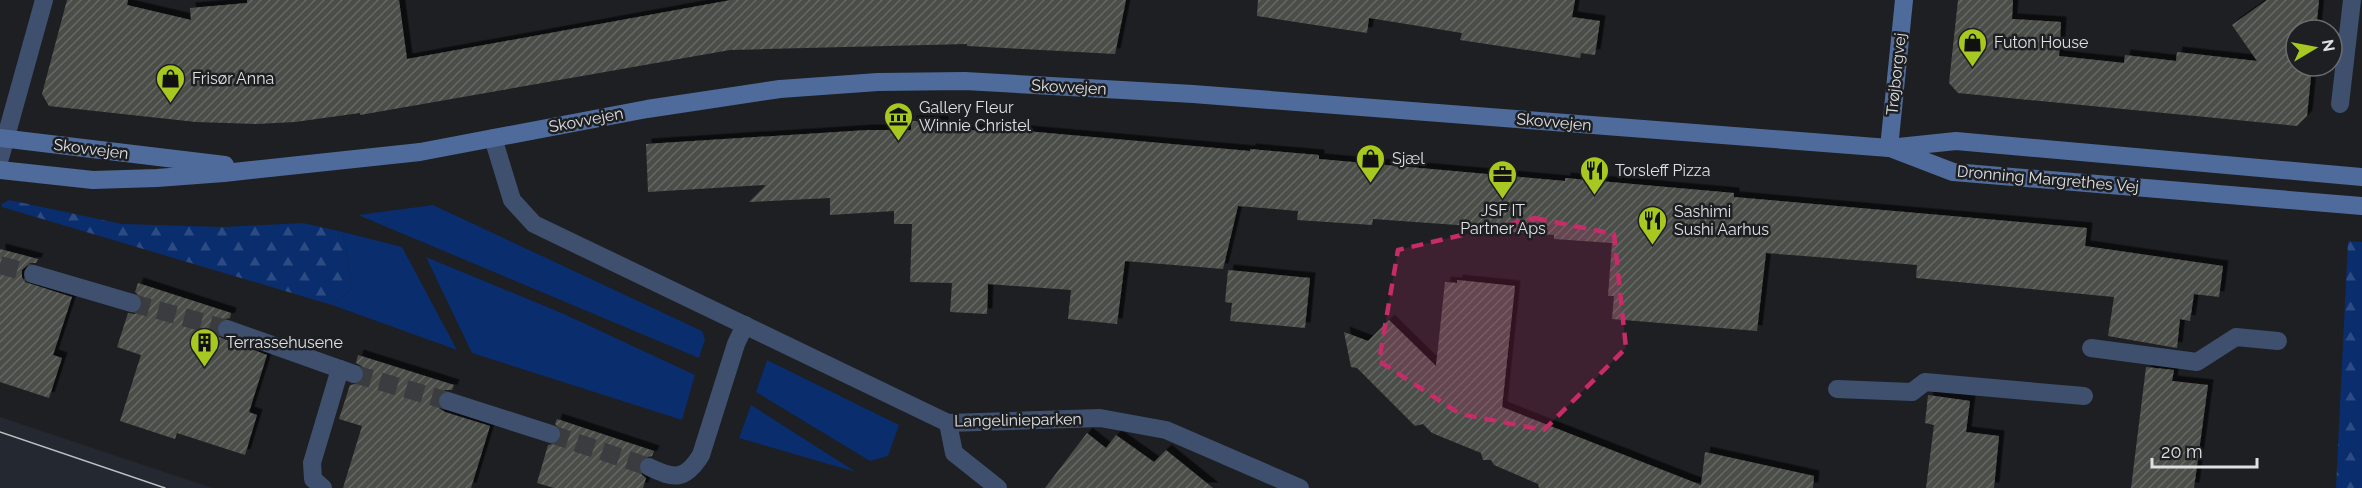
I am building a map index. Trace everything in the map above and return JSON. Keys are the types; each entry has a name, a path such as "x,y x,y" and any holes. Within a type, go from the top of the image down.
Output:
{"street":[{"path":"0,158 3,139 44,0"},
{"name":"Trøjborgvej","path":"1889,148 1904,0"},
{"path":"2340,104 2352,0"},
{"name":"Skovvejen","path":"0,170 93,180 157,178 420,152 647,109 780,89 878,82 965,81 1193,94 1889,148"},
{"name":"Langelinieparken","path":"493,138 512,200 534,224 948,423 1100,418 1166,430 1300,488"},
{"name":"Skovvejen","path":"3,139 254,168"},
{"name":"Dronning Margrethes Vej","path":"1889,148 1956,141 2362,177"},
{"name":"Dronning Margrethes Vej","path":"1889,148 1953,172 2362,206"},
{"path":"33,274 132,303"},
{"path":"649,467 666,475 678,477 696,463 701,455 745,325"},
{"path":"226,329 347,372 312,463 313,479 323,488"},
{"path":"2091,348 2197,362 2236,337 2278,341"},
{"path":"1837,389 1912,392 1925,382 2084,396"},
{"path":"448,401 551,434"},
{"path":"948,423 954,453 998,488"}],"highlighted area":[{"path":"1535,218 1614,234 1626,348 1544,430 1460,414 1379,361 1398,250"}],"shaded area":[{"path":"0,417 212,488 0,488"}],"green space":[{"path":"9,200 122,224 223,227 303,223 343,232 352,289 332,305 2,207 2,204"},
{"path":"433,205 702,331 705,339 699,358 358,215"},
{"path":"343,232 402,247 457,350 332,305 352,289"},
{"path":"2348,241 2362,242 2362,488 2336,488"},
{"path":"426,257 564,314 695,375 682,420 472,353"},
{"path":"767,360 899,425 888,456 870,461 756,392"},
{"path":"751,405 856,472 739,438"}],"building":[{"path":"67,0 128,0 127,5 191,20 190,8 247,3 247,0 399,0 407,59 731,0 1126,0 1115,54 967,46 967,44 730,50 360,115 360,113 295,122 256,124 196,122 49,106 42,94"},
{"path":"1258,0 1575,0 1572,17 1600,21 1595,55 1581,53 1580,58 1460,40 1462,33 1369,18 1367,33 1257,16"},
{"path":"1958,0 2013,0 2012,19 2061,22 2059,56 2124,63 2125,55 2176,61 2177,52 2257,61 2232,25 2267,0 2319,0 2317,18 2284,18 2284,78 2311,78 2307,116 2297,126 1958,93 1949,83"},
{"path":"911,121 943,121 943,130 1014,130 1250,151 1250,149 1319,155 1319,159 1565,181 1565,178 1734,193 1734,197 2087,228 2085,246 2223,266 2219,297 2194,294 2190,321 2180,319 2177,348 2108,336 2114,297 1916,278 1917,265 1766,253 1757,331 1612,319 1614,296 1608,296 1612,243 1554,239 1554,235 1485,230 1485,227 1373,219 1372,225 1297,220 1298,211 1238,206 1223,269 1125,261 1117,324 1068,319 1071,290 988,284 987,314 950,312 952,283 910,282 912,224 894,224 894,211 830,215 830,198 749,202 766,185 648,192 646,144 868,130 911,130"},
{"path":"0,249 38,259 36,263 30,263 22,270 25,282 72,297 53,355 62,358 49,398 0,382"},
{"path":"1228,270 1310,278 1305,328 1230,321 1232,303 1225,302"},
{"path":"1457,280 1515,286 1502,407 1701,485 1705,452 1814,476 1813,488 1539,488 1538,484 1494,465 1491,460 1483,460 1481,453 1432,433 1423,424 1415,426 1357,368 1351,367 1344,332 1368,341 1389,320 1436,366 1445,282 1457,283"},
{"name":"Terrassehusene","path":"138,283 231,313 230,318 220,320 217,325 216,332 219,337 267,355 249,412 257,415 245,455 177,433 175,439 120,421 141,355 117,347 128,313 135,314 143,307 143,300 135,292"},
{"name":"Terrassehusene","path":"358,355 454,385 452,390 445,390 438,397 439,408 490,426 471,488 343,488 362,426 339,419 350,385 361,383 365,377 363,367 356,363"},
{"path":"2146,367 2174,370 2172,381 2208,385 2194,488 2131,488"},
{"path":"1928,395 1970,401 1966,432 1999,436 1994,488 1926,488 1934,425 1925,423"},
{"path":"557,419 654,451 652,456 643,458 639,463 640,473 646,478 643,488 554,488 537,483 548,445 558,443 562,437 562,431 555,424"},
{"path":"1087,433 1106,448 1116,435 1154,462 1166,450 1213,488 1045,488"}],"tunnel":[{"path":"0,265 33,274"},
{"path":"132,303 227,329"},
{"path":"354,374 448,401"},
{"path":"551,434 649,467"}],"tram line":[{"path":"0,432 165,488"}],"place":[{"name":"Futon House","path":"1973,68"},
{"name":"Frisør Anna","path":"171,104"},
{"name":"Gallery Fleur Winnie Christel","path":"898,142"},
{"name":"Sjæl","path":"1371,184"},
{"name":"Torsleff Pizza","path":"1594,196"},
{"name":"JSF IT Partner Aps","path":"1503,200"},
{"name":"Sashimi Sushi Aarhus","path":"1653,246"},
{"name":"Terrassehusene","path":"205,368"}]}
